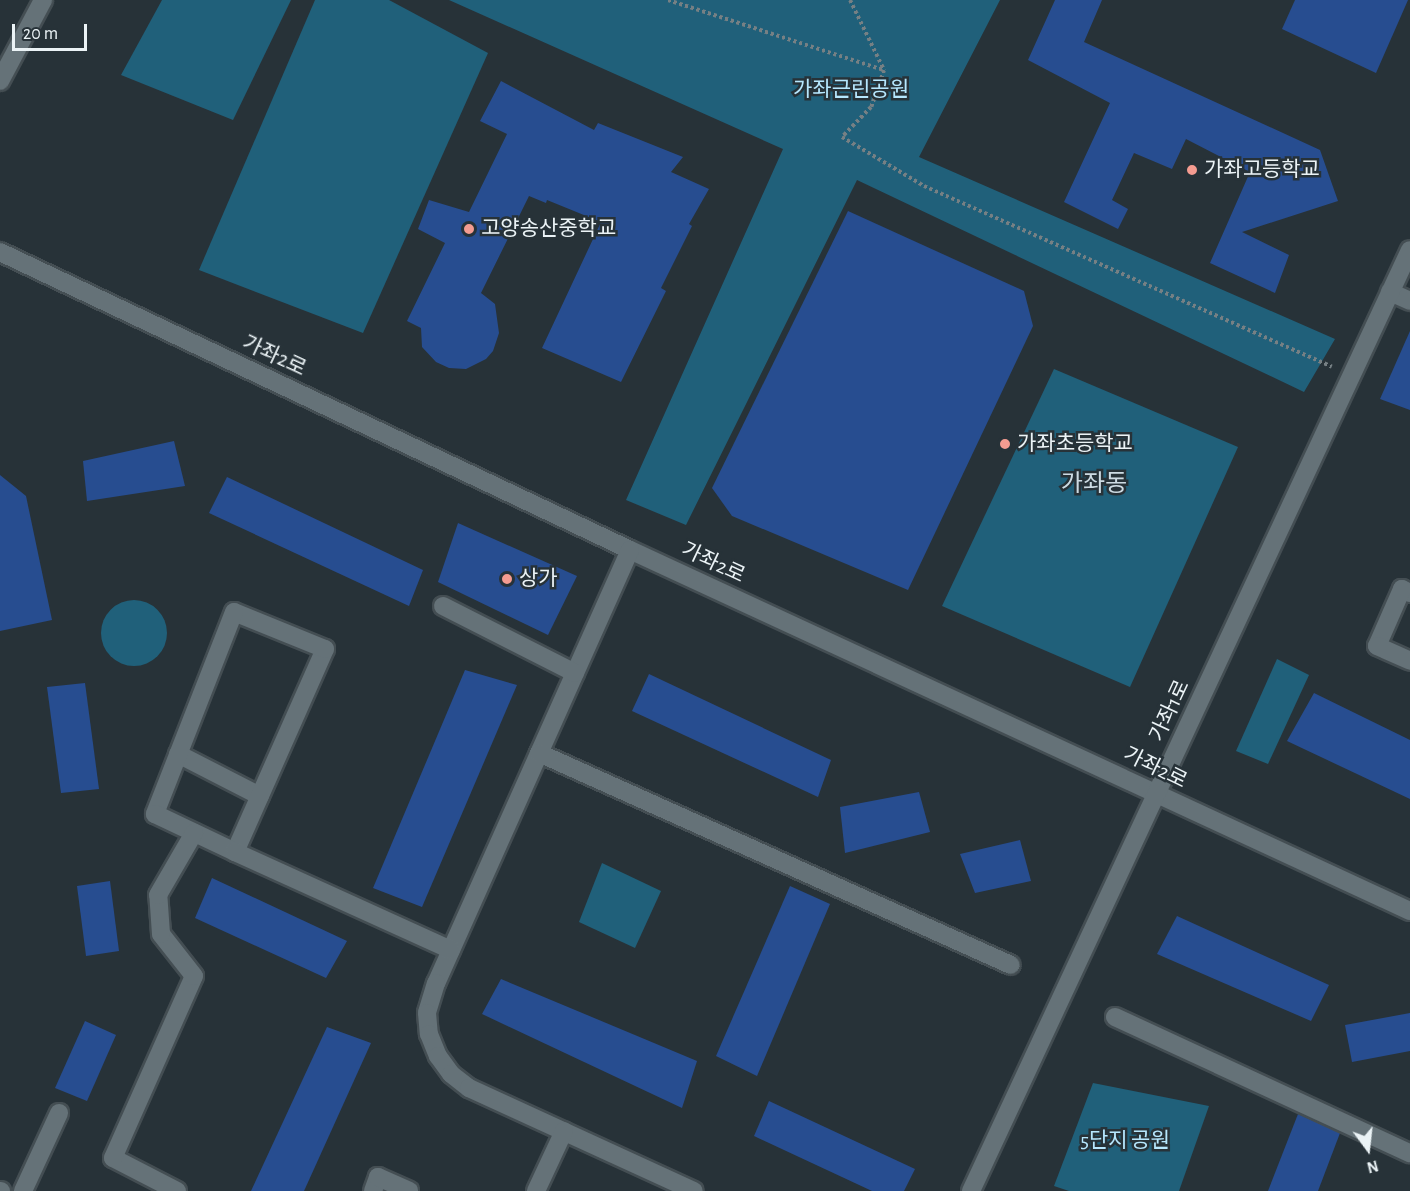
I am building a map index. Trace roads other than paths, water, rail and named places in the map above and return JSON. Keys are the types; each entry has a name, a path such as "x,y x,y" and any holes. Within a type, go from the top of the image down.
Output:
{"street":[{"path":"0,81 43,0"},
{"name":"가좌1로","path":"971,1191 1410,250"},
{"name":"가좌2로","path":"0,252 630,550 1410,910"},
{"path":"1390,292 1410,301"},
{"path":"630,550 432,994 427,1013 429,1034 438,1056 451,1074 469,1088 694,1191"},
{"path":"1410,593 1402,589 1377,646 1410,661"},
{"path":"443,606 575,673"},
{"path":"235,852 325,649 234,612 155,814 235,852 451,950"},
{"path":"539,753 1011,965"},
{"path":"178,754 260,796"},
{"path":"177,1191 113,1158 194,975 161,934 158,895 194,833"},
{"path":"1115,1017 1410,1153"},
{"path":"24,1191 59,1113"},
{"path":"536,1191 564,1131"},
{"path":"373,1191 378,1177 409,1191"}],"place":[{"name":"가좌고등학교","path":"1192,170"},
{"name":"고양송산중학교","path":"469,229"},
{"name":"가좌초등학교","path":"1005,444"},
{"name":"상가","path":"507,579"}],"district":[{"name":"가좌동","path":"1094,485"}],"park label":[{"name":"가좌근린공원","path":"851,90"},
{"name":"5단지 공원","path":"1125,1141"}]}
